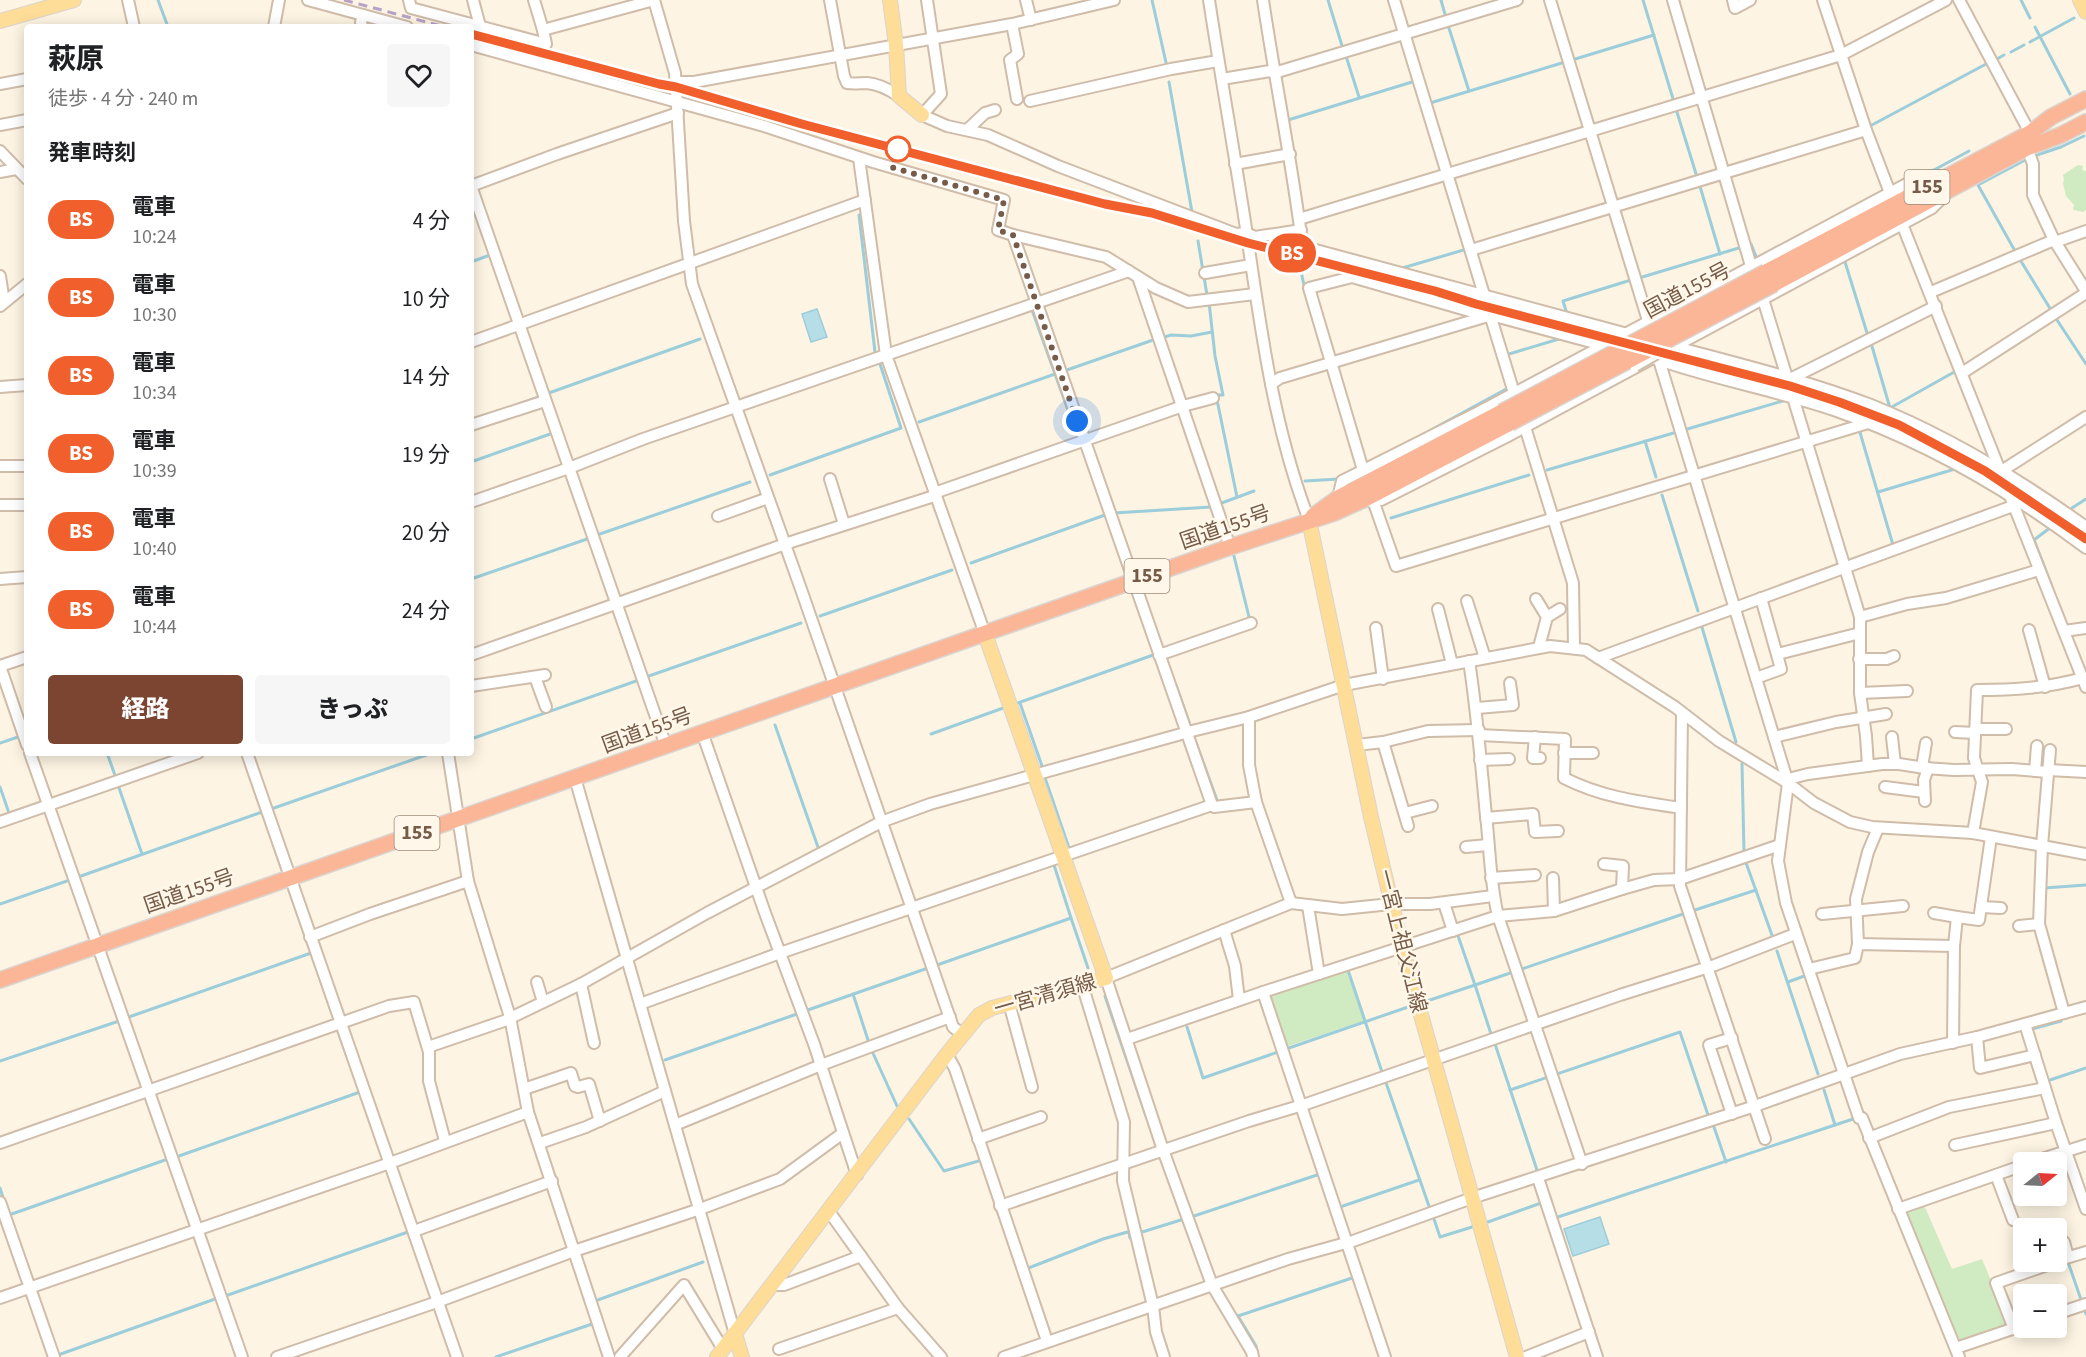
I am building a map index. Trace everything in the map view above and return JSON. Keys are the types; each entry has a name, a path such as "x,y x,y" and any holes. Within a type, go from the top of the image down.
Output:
{"highway":[{"name":"国道155号","path":"0,980 1230,547 1334,513 1512,421 1770,278 2028,140 2051,117 2086,99"},
{"name":"国道155号","path":"2028,140 2061,135 2085,126"},
{"name":"国道155号","path":"1308,520 1338,498 1512,421"}],"main road":[{"path":"0,21 74,0"},
{"path":"890,0 899,96 922,115"},
{"path":"2080,0 2086,12"},
{"name":"一宮上祖父江線","path":"1308,520 1401,947 1517,1357"},
{"name":"一宮清須線","path":"720,1353 979,1015 1009,1003 1106,978 986,634"},
{"path":"735,1334 742,1357"}],"street":[{"path":"128,0 133,24"},
{"path":"275,24 279,0"},
{"path":"308,0 396,24"},
{"path":"409,0 411,8 472,24"},
{"path":"473,0 480,26"},
{"path":"474,24 546,44 534,0"},
{"path":"543,30 654,0 675,73 684,220 692,284 953,1027 962,1035"},
{"path":"830,0 847,83 856,85 867,83 888,88 899,96"},
{"path":"927,0 941,94 922,115 947,126 988,135 1058,166 1236,234 1246,232 1255,237 1300,225 1447,175 1841,55 1946,0"},
{"path":"1026,0 1031,20"},
{"path":"676,82 694,82 1012,24 1114,0"},
{"path":"1209,0 1271,384 1288,461 1308,520"},
{"path":"1263,0 1290,154 1302,243 1312,249 1790,378 1893,414 2001,469 2086,527"},
{"path":"1394,0 1514,393"},
{"path":"1222,79 1270,71 1274,73 1517,0"},
{"path":"1550,0 1654,341"},
{"path":"1673,0 1751,266"},
{"path":"1732,0 1735,8 1750,0"},
{"path":"1823,0 1866,130 2084,682 2020,690 1977,690 1974,758 1982,782 1973,833"},
{"path":"1959,0 2028,140 2033,164 2033,195 2054,241 2086,292 1962,373"},
{"path":"361,24 363,15"},
{"path":"1012,24 1018,54 1010,60 1017,99"},
{"path":"474,46 764,126 860,158 1004,200 998,230 1106,256 1156,288 1188,302 1255,294"},
{"path":"1030,101 1171,69 1218,61"},
{"path":"0,84 24,80"},
{"path":"967,130 985,113 994,110"},
{"path":"474,185 556,154 678,113"},
{"path":"0,125 24,121"},
{"path":"1471,249 1866,130"},
{"path":"0,151 24,176"},
{"path":"1235,164 1290,154"},
{"path":"860,158 886,355 986,634"},
{"path":"0,172 16,169"},
{"path":"1574,648 1573,583 1552,519 1512,421 1656,359 1674,346 1763,298 1897,209 1916,179 1949,182"},
{"path":"474,195 666,746"},
{"path":"474,341 865,200"},
{"path":"1338,498 1342,481 1627,334 1751,266 1897,209"},
{"path":"1931,292 2054,241 2086,231"},
{"path":"1013,235 1212,804 1214,807 1256,802"},
{"path":"1205,273 1251,265"},
{"path":"474,501 569,468 642,439 1035,303 1133,274"},
{"path":"1133,274 1183,406 1230,547"},
{"path":"0,276 2,304 24,287"},
{"path":"1363,470 1309,288 1352,277 1480,314 1656,359 1794,398 1868,423 1948,459 2008,493 2086,548"},
{"path":"1763,298 1790,378 1860,617 1860,693 1868,766"},
{"path":"1790,378 1936,306"},
{"path":"1271,384 1280,378 1491,315"},
{"path":"1635,366 1701,330"},
{"path":"1656,359 1788,783 1778,861 1786,903 1859,1118 1862,1118 1957,1353 2013,1330"},
{"path":"0,387 24,385"},
{"path":"474,654 784,544 935,494 1083,440 1213,398"},
{"path":"474,425 545,401"},
{"path":"2001,469 2086,417"},
{"path":"1365,499 1374,503 1396,566 1868,423"},
{"path":"0,466 24,466"},
{"path":"830,479 844,524"},
{"path":"718,516 768,498"},
{"path":"0,505 24,506"},
{"path":"1599,658 2013,506"},
{"path":"1860,617 1907,604 1946,598 2039,570"},
{"path":"0,579 24,577"},
{"path":"1756,678 1781,669 1761,598"},
{"path":"1536,599 1547,617"},
{"path":"1467,601 1485,658"},
{"path":"1438,609 1452,664"},
{"path":"1539,647 1547,617 1560,609"},
{"path":"1159,655 1251,623"},
{"path":"1376,628 1383,679"},
{"path":"2064,631 2086,628"},
{"path":"2029,630 2045,687"},
{"path":"1778,654 1860,633"},
{"path":"428,1047 504,1021 581,984 881,822 930,804 1187,732 1249,717 1344,685 1539,647 1586,650 1682,713 1719,741 1788,783 1814,803 1850,822 1878,828 1973,833 2086,854"},
{"path":"1859,658 1887,659 1894,656"},
{"path":"24,658 0,666 24,735"},
{"path":"1469,661 1477,708 1493,896 1534,1026 1582,1164"},
{"path":"474,686 540,676 546,707"},
{"path":"1477,708 1513,705 1510,683"},
{"path":"1860,693 1907,691"},
{"path":"1682,713 1680,886 1765,1139"},
{"path":"1774,737 1862,717 1886,714"},
{"path":"1249,717 1249,765 1256,802 1291,903"},
{"path":"1955,732 2006,729"},
{"path":"1357,745 1383,742 1428,731 1479,732 1565,739 1564,778 1625,800 1681,808"},
{"path":"702,732 821,1065 857,1175"},
{"path":"1534,737 1533,758 1540,758"},
{"path":"1892,737 1894,764"},
{"path":"1383,742 1408,826"},
{"path":"1885,787 1924,796 1926,743"},
{"path":"2035,771 2037,746"},
{"path":"2050,750 2042,846 2039,924 2064,1013"},
{"path":"1564,753 1593,753"},
{"path":"31,756 242,1357"},
{"path":"0,822 190,756"},
{"path":"248,756 457,1357"},
{"path":"448,756 468,880 510,1017 528,1112 609,1357"},
{"path":"1480,760 1509,759"},
{"path":"1788,783 1792,778 1808,774 1894,764 1925,768 2086,772"},
{"path":"575,778 735,1334"},
{"path":"640,1004 780,952 1212,804"},
{"path":"1405,813 1432,806"},
{"path":"1486,818 1533,814 1535,832 1558,831"},
{"path":"1809,969 1855,958 1858,945 1856,899 1878,828"},
{"path":"1934,913 1979,920 1991,837"},
{"path":"1466,847 1488,845"},
{"path":"1127,1039 1263,992 1498,916 1554,911 1654,880 1680,879 1780,845"},
{"path":"1604,864 1623,867 1622,889"},
{"path":"1491,878 1535,875"},
{"path":"1553,878 1554,911"},
{"path":"310,937 468,880"},
{"path":"1253,1357 1212,1285 1163,1150 1106,978 1291,903 1342,909 1391,904 1444,903 1493,896"},
{"path":"1444,903 1453,931"},
{"path":"1308,906 1318,974"},
{"path":"1822,914 1903,906"},
{"path":"1981,907 2001,908"},
{"path":"1953,1043 1954,946 1958,917"},
{"path":"2019,927 2039,924"},
{"path":"1224,930 1235,966 1239,1000"},
{"path":"1000,1206 1707,967 1796,934"},
{"path":"1858,945 1954,946"},
{"path":"537,982 543,1002"},
{"path":"581,984 594,1043"},
{"path":"1082,984 1124,1122 1123,1181 1153,1306 1156,1332 1164,1357"},
{"path":"1263,992 1385,1357"},
{"path":"0,1143 389,1006 414,1002 428,1047 429,1081 445,1141"},
{"path":"1009,1003 1032,1088"},
{"path":"1004,1357 1288,1259 1346,1243 1472,1198 1732,1114 1900,1053 1953,1043 2086,1007"},
{"path":"675,1125 821,1065 950,1017"},
{"path":"2025,1024 2086,1209"},
{"path":"1977,1037 1980,1068 2035,1055"},
{"path":"1732,1038 1710,1045 1732,1114"},
{"path":"947,1054 955,1069 1047,1341"},
{"path":"524,1089 571,1073 574,1086 589,1084 600,1121"},
{"path":"1869,1138 1949,1107 2045,1088"},
{"path":"540,1143 600,1121 665,1091"},
{"path":"0,1298 390,1163 528,1112"},
{"path":"978,1139 1041,1117"},
{"path":"1955,1145 2056,1123"},
{"path":"277,1357 438,1302 574,1251 700,1209 780,1179 843,1134"},
{"path":"2063,1152 2086,1145"},
{"path":"1898,1209 2013,1169"},
{"path":"1996,1175 2013,1220"},
{"path":"1538,1178 1597,1357"},
{"path":"414,1231 552,1181"},
{"path":"0,1202 54,1357"},
{"path":"828,1210 898,1308 941,1357"},
{"path":"2067,1253 2068,1257 2086,1252"},
{"path":"772,1286 784,1285 861,1256"},
{"path":"2013,1316 1996,1283 2026,1272"},
{"path":"620,1357 684,1285 720,1353"},
{"path":"2067,1310 2086,1304"},
{"path":"779,1349 898,1308"},
{"path":"1526,1357 1589,1332"}],"green space":[{"path":"2078,165 2083,166 2082,170 2086,171 2086,210 2083,212 2073,210 2074,205 2066,196 2063,183 2063,175"},
{"path":"1347,970 1364,1021 1285,1047 1269,1000 1271,995"},
{"path":"1924,1205 1952,1269 1982,1259 2010,1326 1958,1343 1906,1212"}],"water":[{"path":"817,309 827,337 811,342 802,314"},
{"path":"1600,1217 1609,1244 1573,1256 1564,1229"}],"waterway":[{"path":"158,0 167,24"},
{"path":"1152,0 1167,67"},
{"path":"1328,0 1343,49"},
{"path":"1441,0 1446,18"},
{"path":"1643,0 1674,102"},
{"path":"2021,0 2030,18"},
{"path":"2030,42 2074,18"},
{"path":"1448,25 1469,91"},
{"path":"2035,27 2070,94"},
{"path":"1572,60 1654,35"},
{"path":"2011,52 2024,45"},
{"path":"1995,60 2004,55"},
{"path":"1346,56 1359,97"},
{"path":"1430,103 1565,62"},
{"path":"1870,126 1988,63"},
{"path":"1169,82 1192,212"},
{"path":"1288,120 1412,82"},
{"path":"1676,109 1697,177"},
{"path":"2037,155 2084,136"},
{"path":"1919,173 1934,170 1969,151"},
{"path":"2013,252 2015,251 1978,185 2027,159"},
{"path":"1699,183 1720,254"},
{"path":"859,215 875,352"},
{"path":"1198,241 1207,295"},
{"path":"1751,244 1757,259"},
{"path":"1639,278 1742,247"},
{"path":"1399,269 1467,249"},
{"path":"474,261 490,255"},
{"path":"2019,258 2051,310 2049,312"},
{"path":"1299,262 1305,290"},
{"path":"1845,262 1868,336"},
{"path":"1567,314 1563,301 1631,280"},
{"path":"1209,302 1215,356 1223,395 1216,395 1237,497"},
{"path":"1032,310 1077,435"},
{"path":"2055,317 2086,364"},
{"path":"1161,338 1171,335 1191,336 1212,332"},
{"path":"546,394 700,339"},
{"path":"1064,371 1156,339"},
{"path":"1509,354 1559,339"},
{"path":"1871,343 1890,408 1956,371"},
{"path":"770,475 901,428 880,364"},
{"path":"919,422 1055,374"},
{"path":"1431,430 1508,388"},
{"path":"516,405 539,397 539,395"},
{"path":"1684,430 1786,400"},
{"path":"1859,429 1893,545"},
{"path":"1547,470 1677,432"},
{"path":"474,461 553,433"},
{"path":"1645,441 1656,477"},
{"path":"1878,492 1955,469"},
{"path":"1391,518 1529,475"},
{"path":"1305,481 1339,479"},
{"path":"597,535 750,482"},
{"path":"1219,504 1254,491"},
{"path":"1662,495 1698,611"},
{"path":"2072,508 2086,499"},
{"path":"1114,513 1211,507"},
{"path":"971,563 1105,515"},
{"path":"2051,527 2034,540 2051,584"},
{"path":"474,578 590,538"},
{"path":"1233,552 1250,621"},
{"path":"820,616 952,570"},
{"path":"646,677 801,623"},
{"path":"1701,624 1736,742"},
{"path":"1015,704 1156,654"},
{"path":"474,738 639,680"},
{"path":"1176,685 1189,722"},
{"path":"1020,703 1042,766"},
{"path":"835,704 842,722"},
{"path":"931,734 1006,707"},
{"path":"775,725 819,850"},
{"path":"0,743 18,737"},
{"path":"1194,737 1218,803"},
{"path":"108,756 116,778"},
{"path":"271,809 423,756"},
{"path":"1742,764 1744,852"},
{"path":"1045,778 1069,848"},
{"path":"118,785 142,854"},
{"path":"0,787 10,816"},
{"path":"81,876 262,812"},
{"path":"275,849 280,864"},
{"path":"1745,860 1773,938"},
{"path":"1055,863 1071,918"},
{"path":"0,904 67,881"},
{"path":"2044,888 2086,885"},
{"path":"1692,911 1756,890"},
{"path":"291,895 334,1019"},
{"path":"1457,933 1475,985 1686,913"},
{"path":"937,965 1071,918 1088,968"},
{"path":"1777,951 1818,1074"},
{"path":"129,1017 311,953"},
{"path":"805,1011 928,968"},
{"path":"1348,970 1383,1075"},
{"path":"1788,982 1807,975"},
{"path":"1424,1002 1475,985 1492,1037"},
{"path":"853,994 869,1043"},
{"path":"1105,996 1146,1116"},
{"path":"1286,1049 1411,1006"},
{"path":"665,1060 797,1014"},
{"path":"2032,1032 2032,1029 2061,1021 2060,1018"},
{"path":"0,1061 119,1021"},
{"path":"1187,1027 1203,1078 1278,1052"},
{"path":"337,1029 347,1056"},
{"path":"1510,1090 1680,1032 1726,1162"},
{"path":"1495,1044 1538,1173"},
{"path":"872,1051 897,1106"},
{"path":"2047,1079 2047,1081 2086,1068"},
{"path":"1385,1080 1430,1209"},
{"path":"1824,1090 1835,1125"},
{"path":"179,1156 360,1092"},
{"path":"909,1119 944,1171 982,1160"},
{"path":"1555,1218 1853,1119"},
{"path":"9,1215 165,1160"},
{"path":"1191,1217 1320,1174"},
{"path":"1340,1207 1419,1180"},
{"path":"0,1188 4,1201"},
{"path":"1485,1223 1541,1203"},
{"path":"1139,1233 1184,1219"},
{"path":"1434,1219 1440,1237 1472,1227"},
{"path":"1026,1269 1103,1239 1131,1231 1130,1238"},
{"path":"228,1295 408,1232"},
{"path":"595,1301 703,1262"},
{"path":"2067,1262 2086,1314"},
{"path":"1257,1351 1238,1316 1352,1278"},
{"path":"58,1355 215,1299"},
{"path":"496,1357 592,1324"}],"railway":[{"path":"344,0 434,24"},
{"path":"474,35 676,87 802,124 1105,204 1152,213 1248,243 1314,258 1476,304 1790,386 1899,425 1985,471 2086,539"}],"train":[{"name":"BS","path":"474,35 676,87 802,124 1105,204 1152,213 1248,243 1314,258 1476,304 1790,386 1899,425 1999,479 2086,539"}],"route":[{"path":"898,149 891,167 1004,200 998,230 1013,235 1077,421"}]}
